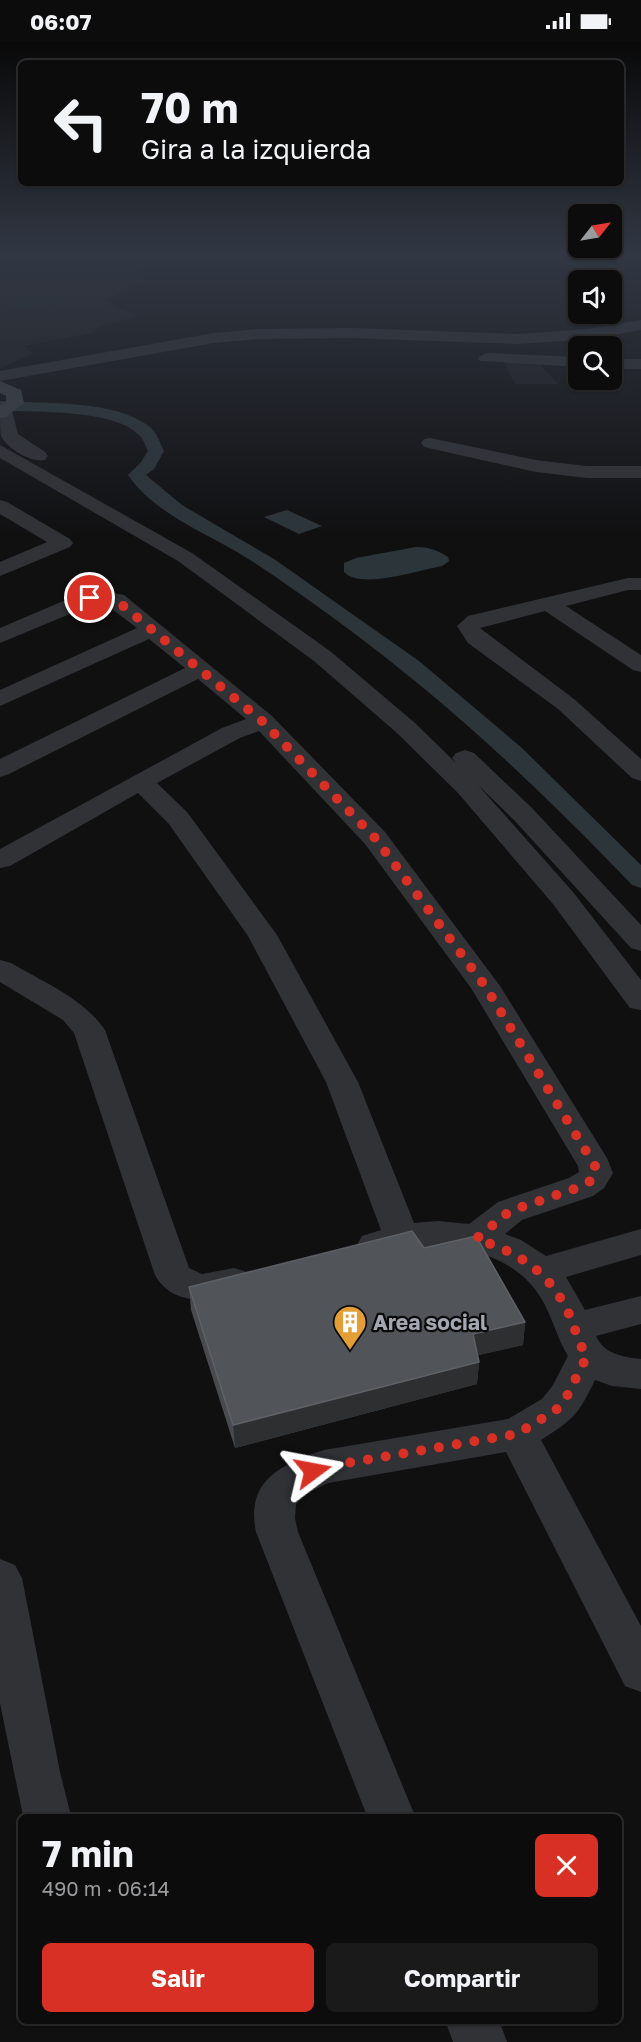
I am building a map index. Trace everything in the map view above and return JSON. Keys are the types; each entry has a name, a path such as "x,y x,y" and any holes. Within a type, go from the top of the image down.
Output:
{"street":[{"path":"0,376 150,349"},
{"path":"7,409 33,387 63,374 194,349"},
{"path":"420,349 460,355 568,361"},
{"path":"456,349 460,355"},
{"path":"622,364 641,364"},
{"path":"0,386 15,394 7,409 5,427 12,440 203,551 292,612 425,719 523,814 641,942"},
{"path":"430,443 537,466 587,471 641,472"},
{"path":"0,450 184,557 322,656 406,728 467,788 563,898 641,1002"},
{"path":"0,506 9,519 63,543 0,570"},
{"path":"637,579 549,604 476,621 468,626 469,630 566,704 641,773"},
{"path":"0,636 75,603 98,597 116,600 262,721 375,838 485,986 595,1166 596,1173 587,1184 519,1207 476,1239"},
{"path":"549,604 641,665"},
{"path":"0,699 129,638 153,630"},
{"path":"0,769 201,669"},
{"path":"0,860 231,733 262,721"},
{"path":"141,781 178,818 262,935 342,1082 402,1238"},
{"path":"0,969 74,1013 89,1030 173,1275 188,1286 210,1289 266,1274"},
{"path":"345,1253 402,1238 436,1234 476,1239 512,1252 539,1271 551,1283 568,1311 581,1342 612,1371 641,1374"},
{"path":"539,1271 638,1248"},
{"path":"390,1814 277,1532 273,1521 274,1508 286,1485 302,1475 324,1467 517,1434 556,1410 567,1396 581,1342 641,1310"},
{"path":"517,1434 641,1671"},
{"path":"0,1578 36,1772 46,1814"},
{"path":"473,2024 480,2042"}],"shaded area":[{"path":"0,349 28,349 33,353 0,369"},
{"path":"503,362 540,364 558,384 515,384"},
{"path":"287,510 322,526 299,534 264,517"},
{"path":"416,547 436,551 448,557 449,561 442,566 376,579 352,577 344,572 344,563 356,558"}],"building":[{"name":"Area social","path":"412,1231 424,1248 476,1236 525,1322 473,1334 479,1362 233,1425 189,1287"}],"waterway":[{"path":"0,406 96,412 132,423 145,431 156,451 148,465 136,475 148,487 191,518 237,544 330,606 447,694 514,753 641,880"}],"place":[{"name":"Area social","path":"350,1351"}],"route":[{"path":"90,598 105,597 116,600 201,669 262,721 296,754 375,838 485,986 595,1166 596,1173 587,1184 510,1211 476,1239 496,1245 527,1261 551,1283 568,1311 579,1344 587,1356 567,1396 556,1410 542,1421 517,1434 324,1467 313,1471"}]}
